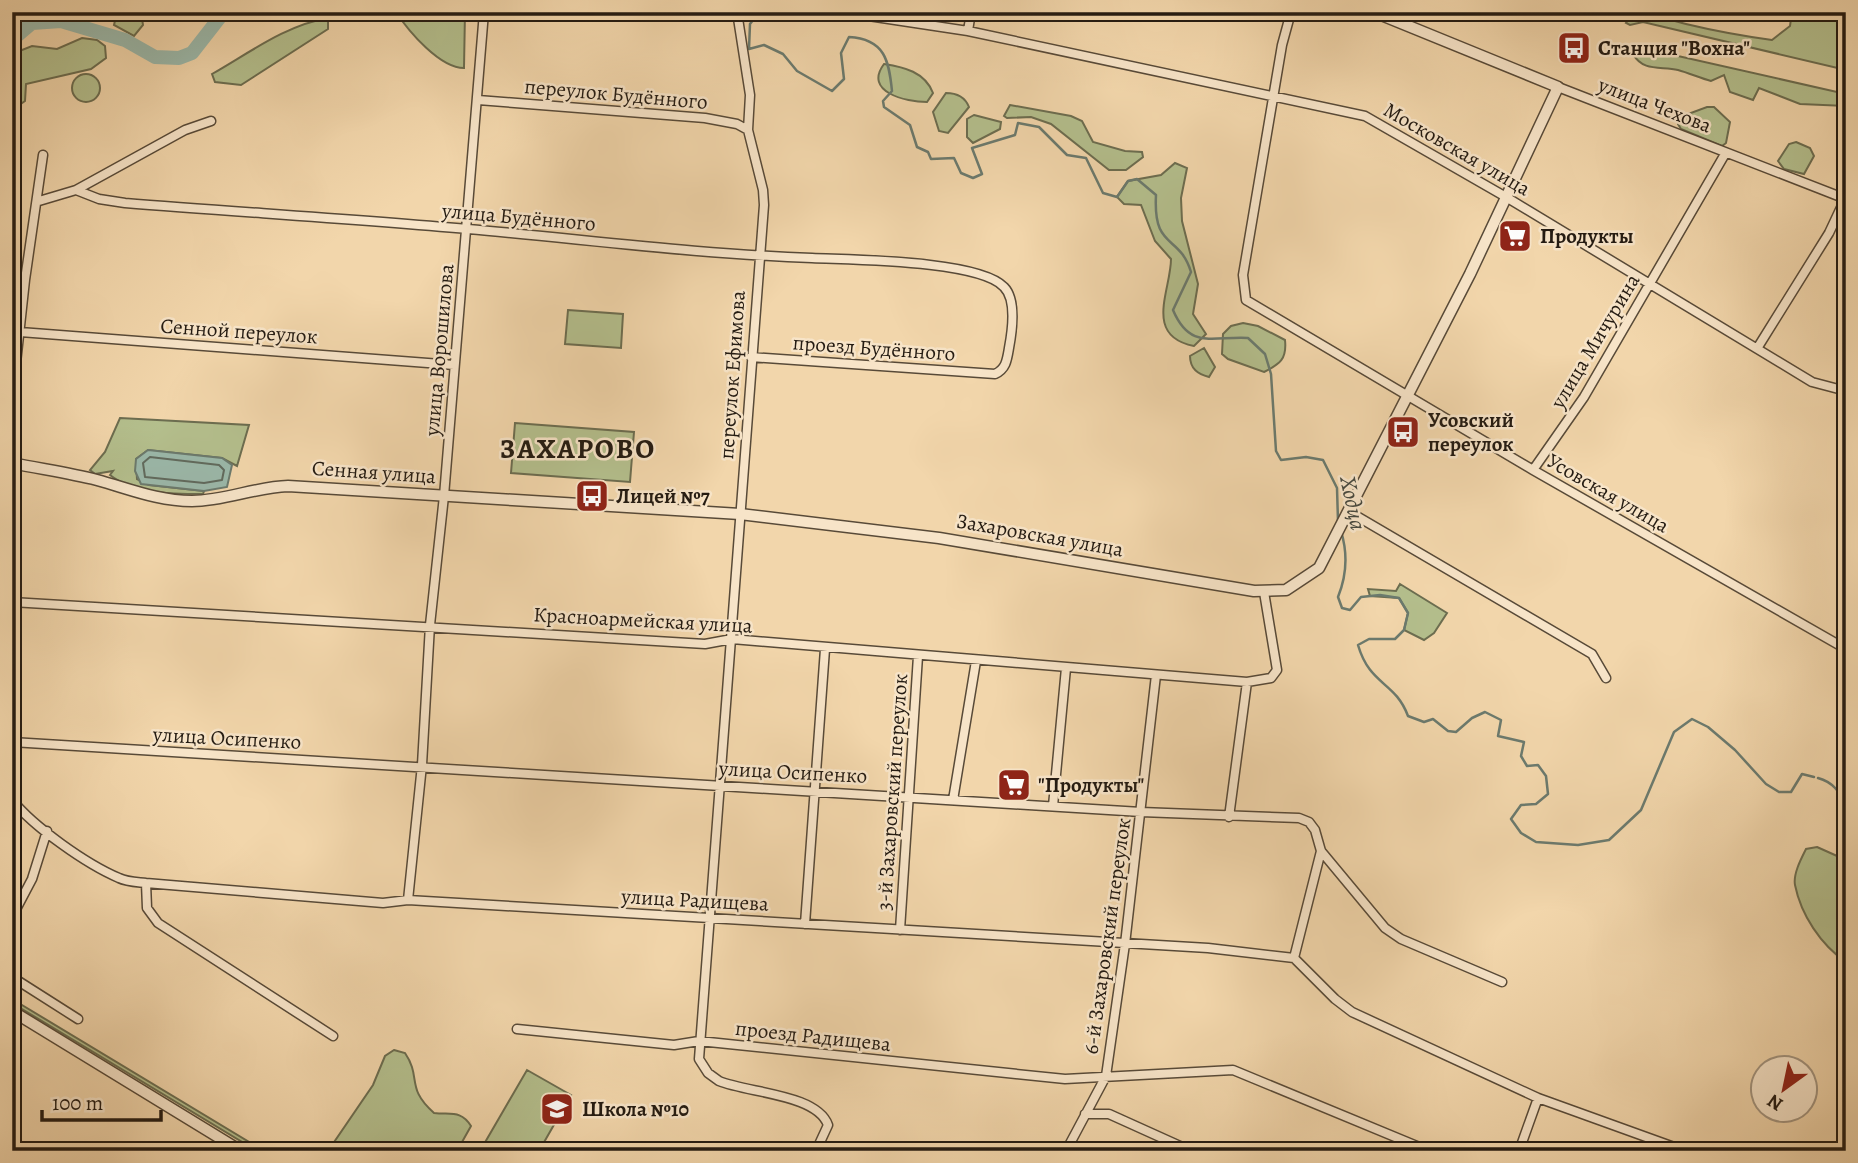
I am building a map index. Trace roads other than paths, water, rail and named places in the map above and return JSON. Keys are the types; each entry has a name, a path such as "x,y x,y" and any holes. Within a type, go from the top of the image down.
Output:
{"street":[{"name":"улица Ворошилова","path":"408,900 422,765 430,625 444,496 484,12"},
{"name":"переулок Ефимова","path":"699,1041 732,639 763,190 748,130 750,94 737,12"},
{"path":"968,31 971,12"},
{"path":"1273,96 1291,12"},
{"name":"улица Чехова","path":"1374,12 1726,154 1846,199"},
{"name":"Московская улица","path":"862,15 968,31 1365,116 1506,197 1812,382 1846,391"},
{"path":"1558,87 1506,197 1346,516 1592,654 1606,678"},
{"name":"Усовская улица","path":"1273,96 1243,275 1247,300 1407,397 1846,649"},
{"name":"переулок Будённого","path":"478,100 705,118 737,124 748,130"},
{"path":"38,201 76,190 184,130 211,121"},
{"name":"улица Мичурина","path":"1533,470 1584,397 1726,154"},
{"path":"12,400 32,225 38,201 43,155"},
{"name":"улица Будённого","path":"76,190 99,199 125,203 467,229 759,256 927,265 973,273 998,282 1010,298 1012,314 1006,363 1002,371 995,374"},
{"path":"1758,347 1829,233 1846,199"},
{"name":"Сенной переулок","path":"20,332 454,365"},
{"name":"проезд Будённого","path":"751,358 995,374"},
{"name":"Сенная улица","path":"12,463 80,476 145,496 174,500 219,500 267,488 288,486 740,514"},
{"name":"Захаровская улица","path":"740,514 939,537 1264,592 1286,590 1319,568 1346,516"},
{"name":"Красноармейская улица","path":"12,602 430,625 705,644 732,639 825,649 1247,682 1271,678 1277,670 1264,592"},
{"path":"805,924 825,649"},
{"name":"3-й Захаровский переулок","path":"900,930 918,656"},
{"path":"953,800 976,661"},
{"path":"1053,806 1066,668"},
{"name":"6-й Захаровский переулок","path":"1066,1151 1106,1076 1125,944 1156,675"},
{"path":"1229,817 1247,682"},
{"name":"улица Осипенко","path":"12,742 422,765 1141,812 1299,818 1309,822 1315,830 1321,851 1385,928 1401,939 1502,982"},
{"name":"улица Радищева","path":"12,800 47,831 121,880 383,903 408,900 709,918 1125,944 1294,958"},
{"path":"12,917 32,878 47,831"},
{"path":"1321,851 1294,958 1335,999 1352,1012 1538,1098 1685,1151"},
{"path":"146,883 147,908 158,922 333,1036"},
{"path":"12,977 78,1019"},
{"path":"12,1011 241,1151"},
{"name":"проезд Радищева","path":"517,1029 674,1045 699,1041 1065,1079 1233,1070 1429,1151"},
{"path":"699,1041 699,1059 719,1082 811,1106 825,1115 828,1125 816,1151"},
{"path":"1519,1151 1538,1098"},
{"path":"1084,1114 1109,1114 1191,1151"},
{"path":"12,1144 18,1151"}],"water":[{"path":"148,450 222,458 232,465 227,487 204,491 141,484 135,471 136,459"}],"waterway":[{"path":"12,40 32,23 61,21 125,40 155,57 179,58 192,53 224,12"},
{"name":"Ходца","path":"759,12 750,24 749,49 764,45 783,54 797,71 832,91 844,79 841,53 849,37 870,42 878,47 887,61 892,91 883,101 884,107 910,125 917,147 928,152 931,159 954,158 961,173 973,178 982,174 972,148 1015,135 1018,123 1039,127 1067,155 1086,158 1103,193 1117,197 1128,181 1137,179 1156,195 1156,213 1163,234 1180,251 1191,272 1173,310 1180,323 1187,331 1203,338 1248,338 1265,354 1271,374 1276,451 1281,460 1306,457 1323,460 1337,488 1338,521"},
{"name":"Ходца","path":"1341,531 1346,556 1345,573 1338,597 1342,608 1350,610 1361,597 1380,595 1399,598 1408,613 1404,630 1395,639 1369,639 1358,645 1369,668 1396,696 1408,716 1424,722 1433,719 1448,731 1456,732 1472,718 1485,712 1501,720 1498,736 1524,742 1521,756 1527,766 1538,765 1546,776 1548,794 1536,804 1521,805 1511,819 1521,833 1536,842 1578,845 1609,840 1641,810 1674,732 1692,719 1708,727 1735,750 1766,784 1779,792 1791,792 1802,774 1814,777"},
{"name":"Ходца","path":"1818,778 1835,788 1846,806"}],"place":[{"name":"Станция \"Вохна\"","path":"1574,48"},
{"name":"Продукты","path":"1515,236"},
{"name":"Усовский переулок","path":"1403,432"},
{"name":"Лицей №7","path":"592,496"},
{"name":"\"Продукты\"","path":"1014,785"},
{"name":"Школа №10","path":"557,1109"}],"district":[{"name":"ЗАХАРОВО","path":"578,449"}]}
